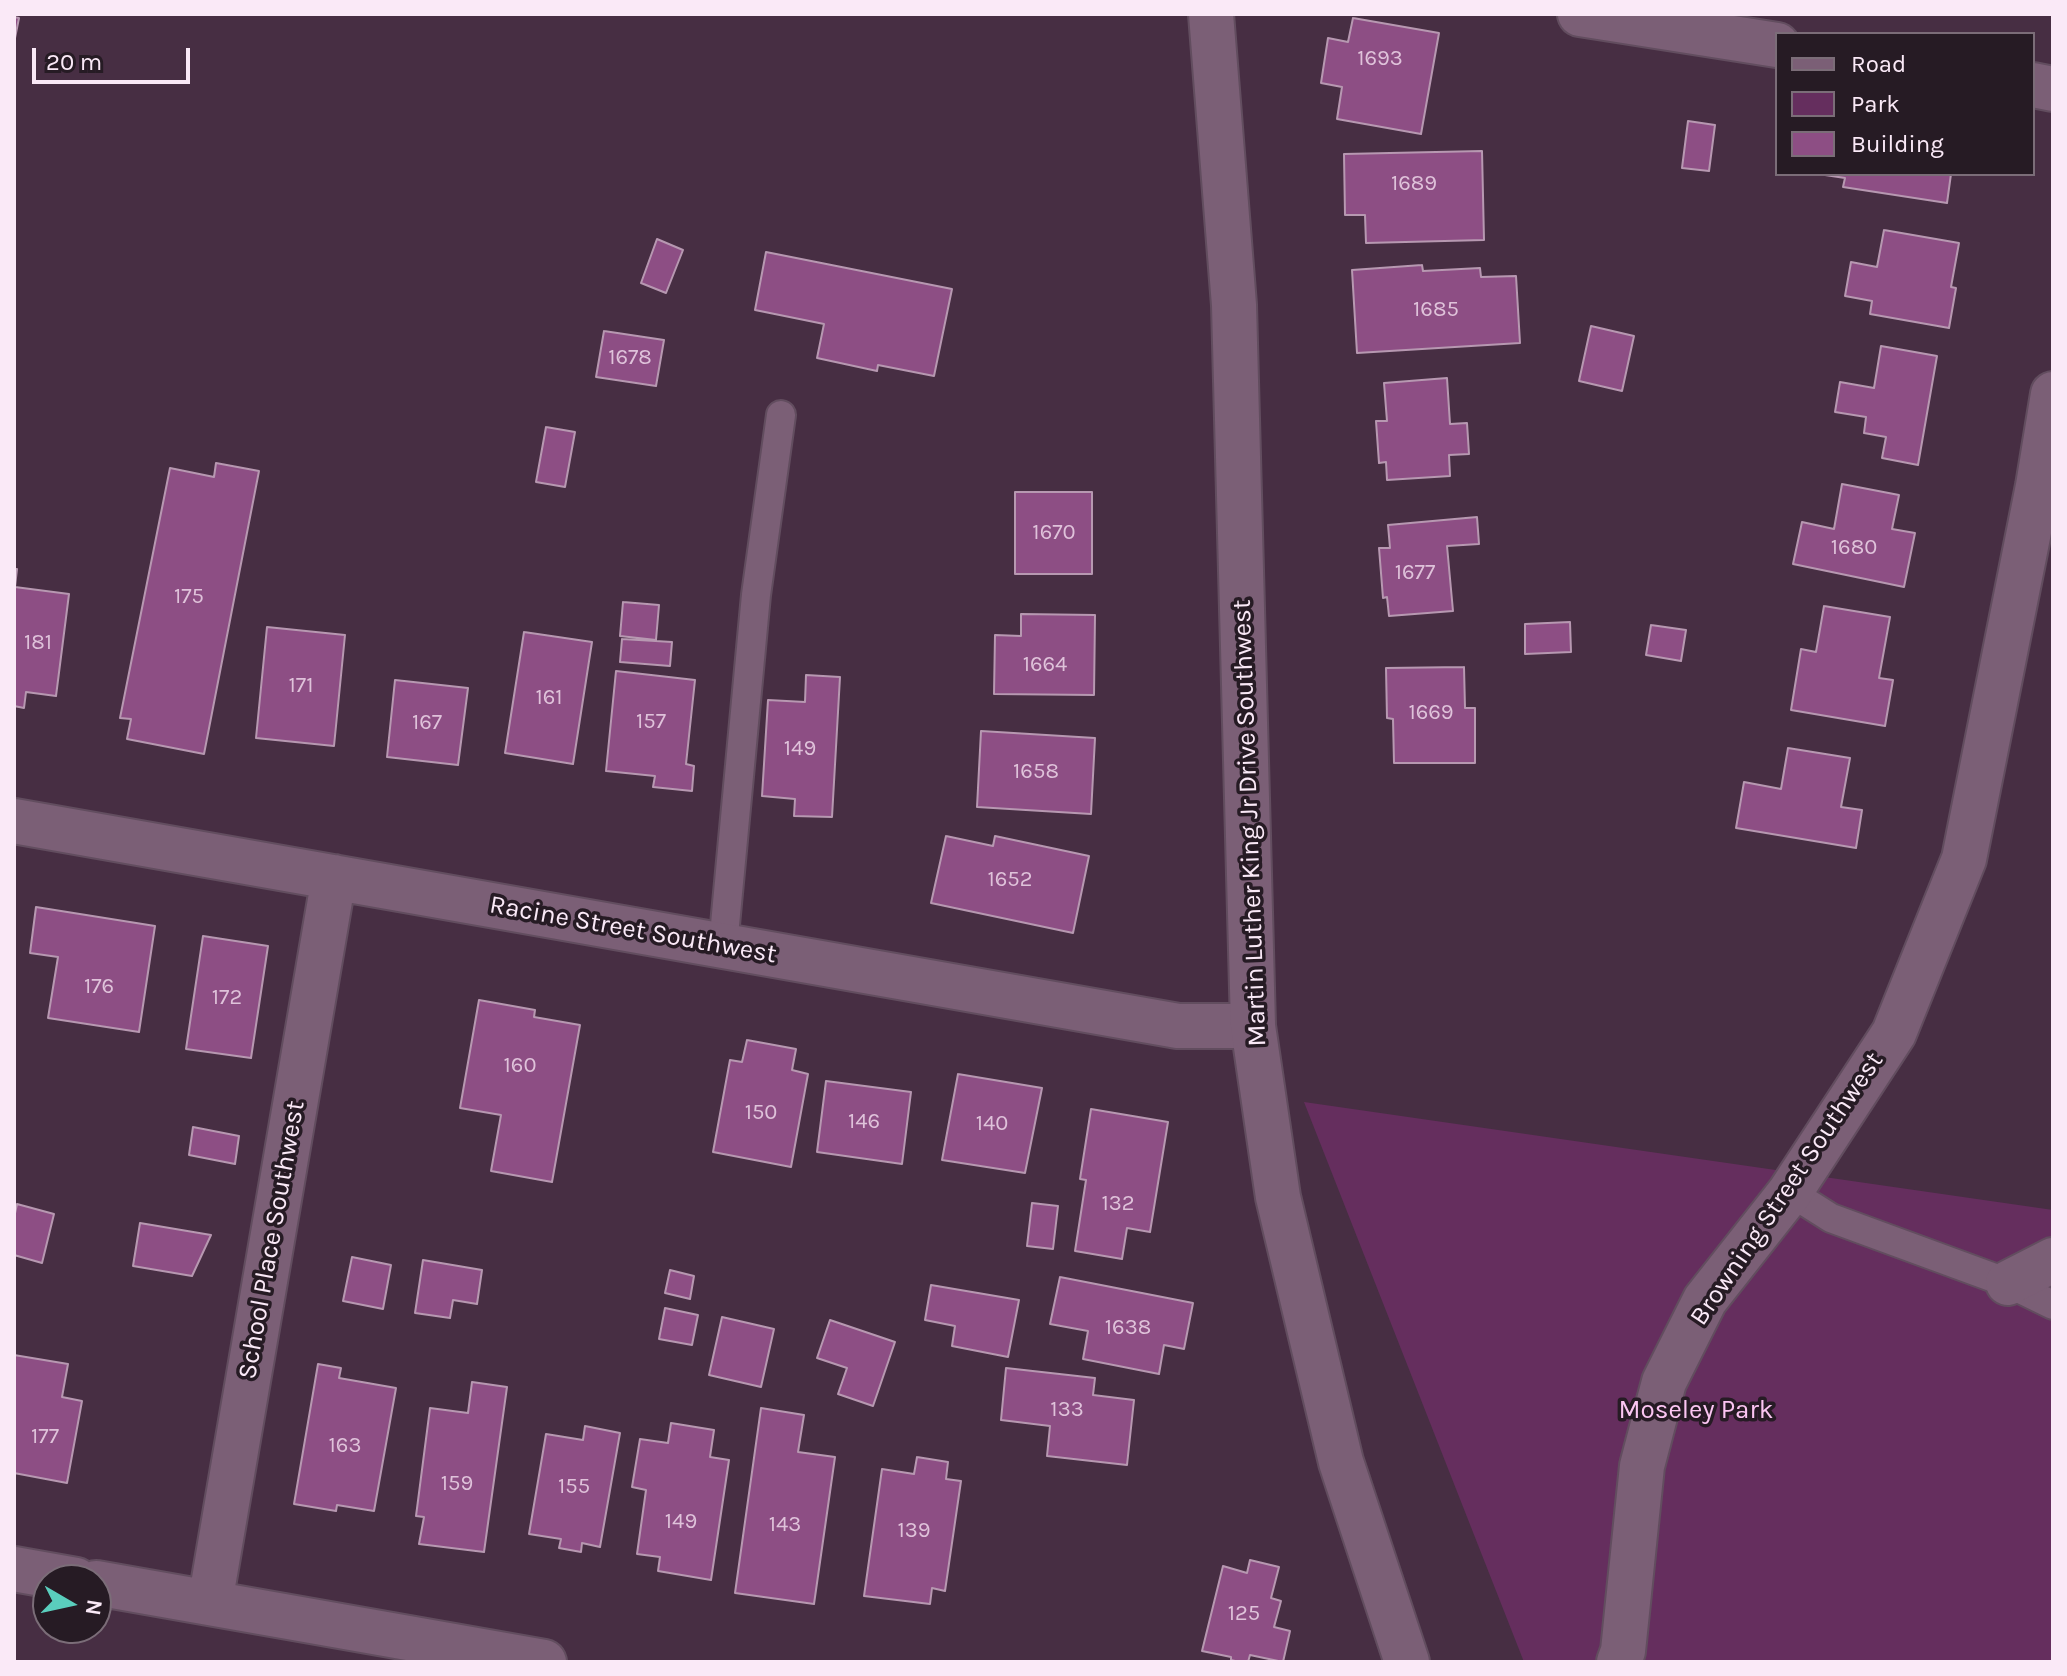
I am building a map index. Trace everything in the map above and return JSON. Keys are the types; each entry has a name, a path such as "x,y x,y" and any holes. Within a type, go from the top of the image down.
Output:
{"street":[{"name":"Martin Luther King Jr Drive Southwest","path":"1211,14 1234,305 1253,1026 1278,1197 1341,1462 1407,1662"},
{"path":"1580,14 1775,45"},
{"name":"Browning Street Southwest","path":"1619,1662 1623,1651 1642,1466 1664,1382 1705,1300 1790,1192 1894,1033 1964,859 2038,486 2053,394"},
{"name":"Racine Street Southwest","path":"14,821 1178,1026 1253,1026"},
{"name":"School Place Southwest","path":"210,1603 334,877"},
{"path":"2008,1283 2053,1260"},
{"path":"112,1586 210,1603 392,1649 544,1662"}],"lane":[{"path":"723,946 756,595 781,415"},
{"path":"1790,1192 1831,1218 2008,1283 2053,1305"}],"green space":[{"name":"Moseley Park","path":"1304,1102 2053,1210 2053,1662 1524,1662"}],"building":[{"path":"14,17 19,18 14,43"},
{"path":"1353,18 1439,33 1421,134 1337,119 1342,87 1321,83 1328,38 1348,42"},
{"path":"1688,121 1715,125 1709,171 1682,168"},
{"path":"1482,151 1484,240 1366,243 1365,215 1345,215 1344,154"},
{"path":"1832,176 1951,176 1947,203 1843,187 1845,178"},
{"path":"1884,230 1959,243 1951,287 1956,288 1949,328 1870,314 1872,301 1845,296 1851,262 1877,267"},
{"path":"657,239 683,250 666,293 641,283"},
{"path":"766,252 952,289 934,376 878,365 877,371 817,358 824,324 755,310"},
{"path":"1422,265 1423,271 1480,268 1481,277 1516,276 1520,343 1357,353 1352,270"},
{"path":"1591,326 1634,336 1622,391 1579,381"},
{"path":"604,331 664,340 656,386 596,377"},
{"path":"1881,346 1937,356 1918,465 1882,458 1886,437 1864,433 1866,417 1835,412 1840,382 1874,388"},
{"path":"1447,378 1450,424 1467,423 1469,454 1449,455 1450,476 1387,480 1386,462 1379,463 1376,421 1387,421 1384,383"},
{"path":"546,427 575,432 565,487 536,482"},
{"path":"216,463 259,471 204,754 127,739 131,719 120,718 170,468 214,477"},
{"path":"1842,484 1899,495 1892,529 1915,533 1904,587 1793,564 1802,522 1834,529"},
{"path":"1015,492 1092,492 1092,574 1015,574"},
{"path":"1477,517 1479,544 1447,546 1453,611 1389,616 1387,597 1383,598 1379,548 1390,548 1388,525"},
{"path":"14,569 17,569 15,587 69,594 56,696 26,692 24,708 14,706"},
{"path":"623,602 659,605 656,640 620,636"},
{"path":"1824,606 1890,617 1879,678 1893,680 1885,726 1791,710 1801,649 1816,652"},
{"path":"1021,614 1095,615 1094,695 994,694 995,635 1021,636"},
{"path":"1570,622 1571,652 1525,654 1525,624"},
{"path":"1651,625 1686,630 1681,661 1646,655"},
{"path":"267,627 345,635 334,746 256,738"},
{"path":"524,632 592,642 573,764 505,753"},
{"path":"622,639 672,642 670,666 620,662"},
{"path":"1464,667 1465,708 1475,708 1475,763 1394,763 1393,719 1387,718 1386,668"},
{"path":"616,671 695,680 686,764 694,766 692,791 653,787 655,776 606,771"},
{"path":"806,675 840,677 832,817 794,816 795,799 762,796 768,700 805,702"},
{"path":"395,680 468,688 458,765 387,757"},
{"path":"981,731 1095,738 1091,814 977,807"},
{"path":"1788,748 1850,758 1841,807 1862,810 1856,848 1736,828 1744,782 1781,789"},
{"path":"946,836 993,846 995,836 1089,856 1073,933 931,903"},
{"path":"36,907 155,926 139,1032 48,1018 58,957 30,953"},
{"path":"203,936 268,946 251,1058 186,1049"},
{"path":"479,1000 535,1010 534,1017 580,1025 552,1182 491,1171 501,1115 460,1108"},
{"path":"747,1040 796,1049 792,1070 808,1074 791,1167 713,1152 730,1060 742,1062"},
{"path":"958,1074 1042,1088 1025,1173 942,1160"},
{"path":"826,1081 911,1092 902,1164 817,1152"},
{"path":"1091,1109 1168,1122 1150,1232 1127,1228 1122,1259 1075,1251 1086,1180 1080,1179"},
{"path":"193,1127 239,1136 235,1164 189,1155"},
{"path":"1032,1203 1058,1206 1053,1249 1027,1246"},
{"path":"17,1204 54,1214 42,1263 14,1255"},
{"path":"140,1223 211,1235 192,1276 133,1266"},
{"path":"352,1257 391,1265 383,1309 343,1301"},
{"path":"423,1260 482,1270 477,1304 453,1300 450,1318 415,1313"},
{"path":"670,1270 694,1276 690,1299 665,1293"},
{"path":"1060,1277 1193,1303 1184,1349 1164,1345 1159,1374 1083,1359 1088,1331 1050,1324"},
{"path":"931,1285 1019,1300 1008,1357 952,1346 955,1326 925,1320"},
{"path":"665,1308 698,1315 692,1345 659,1339"},
{"path":"722,1317 774,1329 761,1387 709,1375"},
{"path":"830,1320 895,1342 873,1406 838,1394 847,1368 817,1358"},
{"path":"14,1355 68,1364 62,1397 82,1401 67,1483 14,1473"},
{"path":"318,1364 341,1368 339,1378 396,1388 374,1511 337,1505 336,1511 294,1504"},
{"path":"1006,1368 1095,1378 1093,1395 1134,1400 1127,1465 1047,1456 1050,1426 1001,1420"},
{"path":"472,1382 507,1387 484,1552 419,1544 424,1517 416,1516 430,1408 468,1413"},
{"path":"761,1408 804,1415 798,1452 835,1457 814,1604 735,1593"},
{"path":"671,1423 714,1430 710,1457 729,1460 711,1580 658,1571 660,1557 637,1554 646,1490 632,1487 640,1439 668,1443"},
{"path":"585,1426 620,1433 600,1547 582,1543 581,1552 559,1548 561,1539 529,1534 546,1434 583,1440"},
{"path":"917,1457 948,1462 946,1479 961,1481 945,1591 932,1588 930,1604 864,1596 882,1469 914,1474"},
{"path":"1250,1560 1279,1567 1271,1598 1281,1601 1274,1627 1290,1631 1283,1662 1250,1655 1248,1662 1239,1662 1231,1660 1231,1657 1202,1651 1223,1566 1247,1573"}]}
